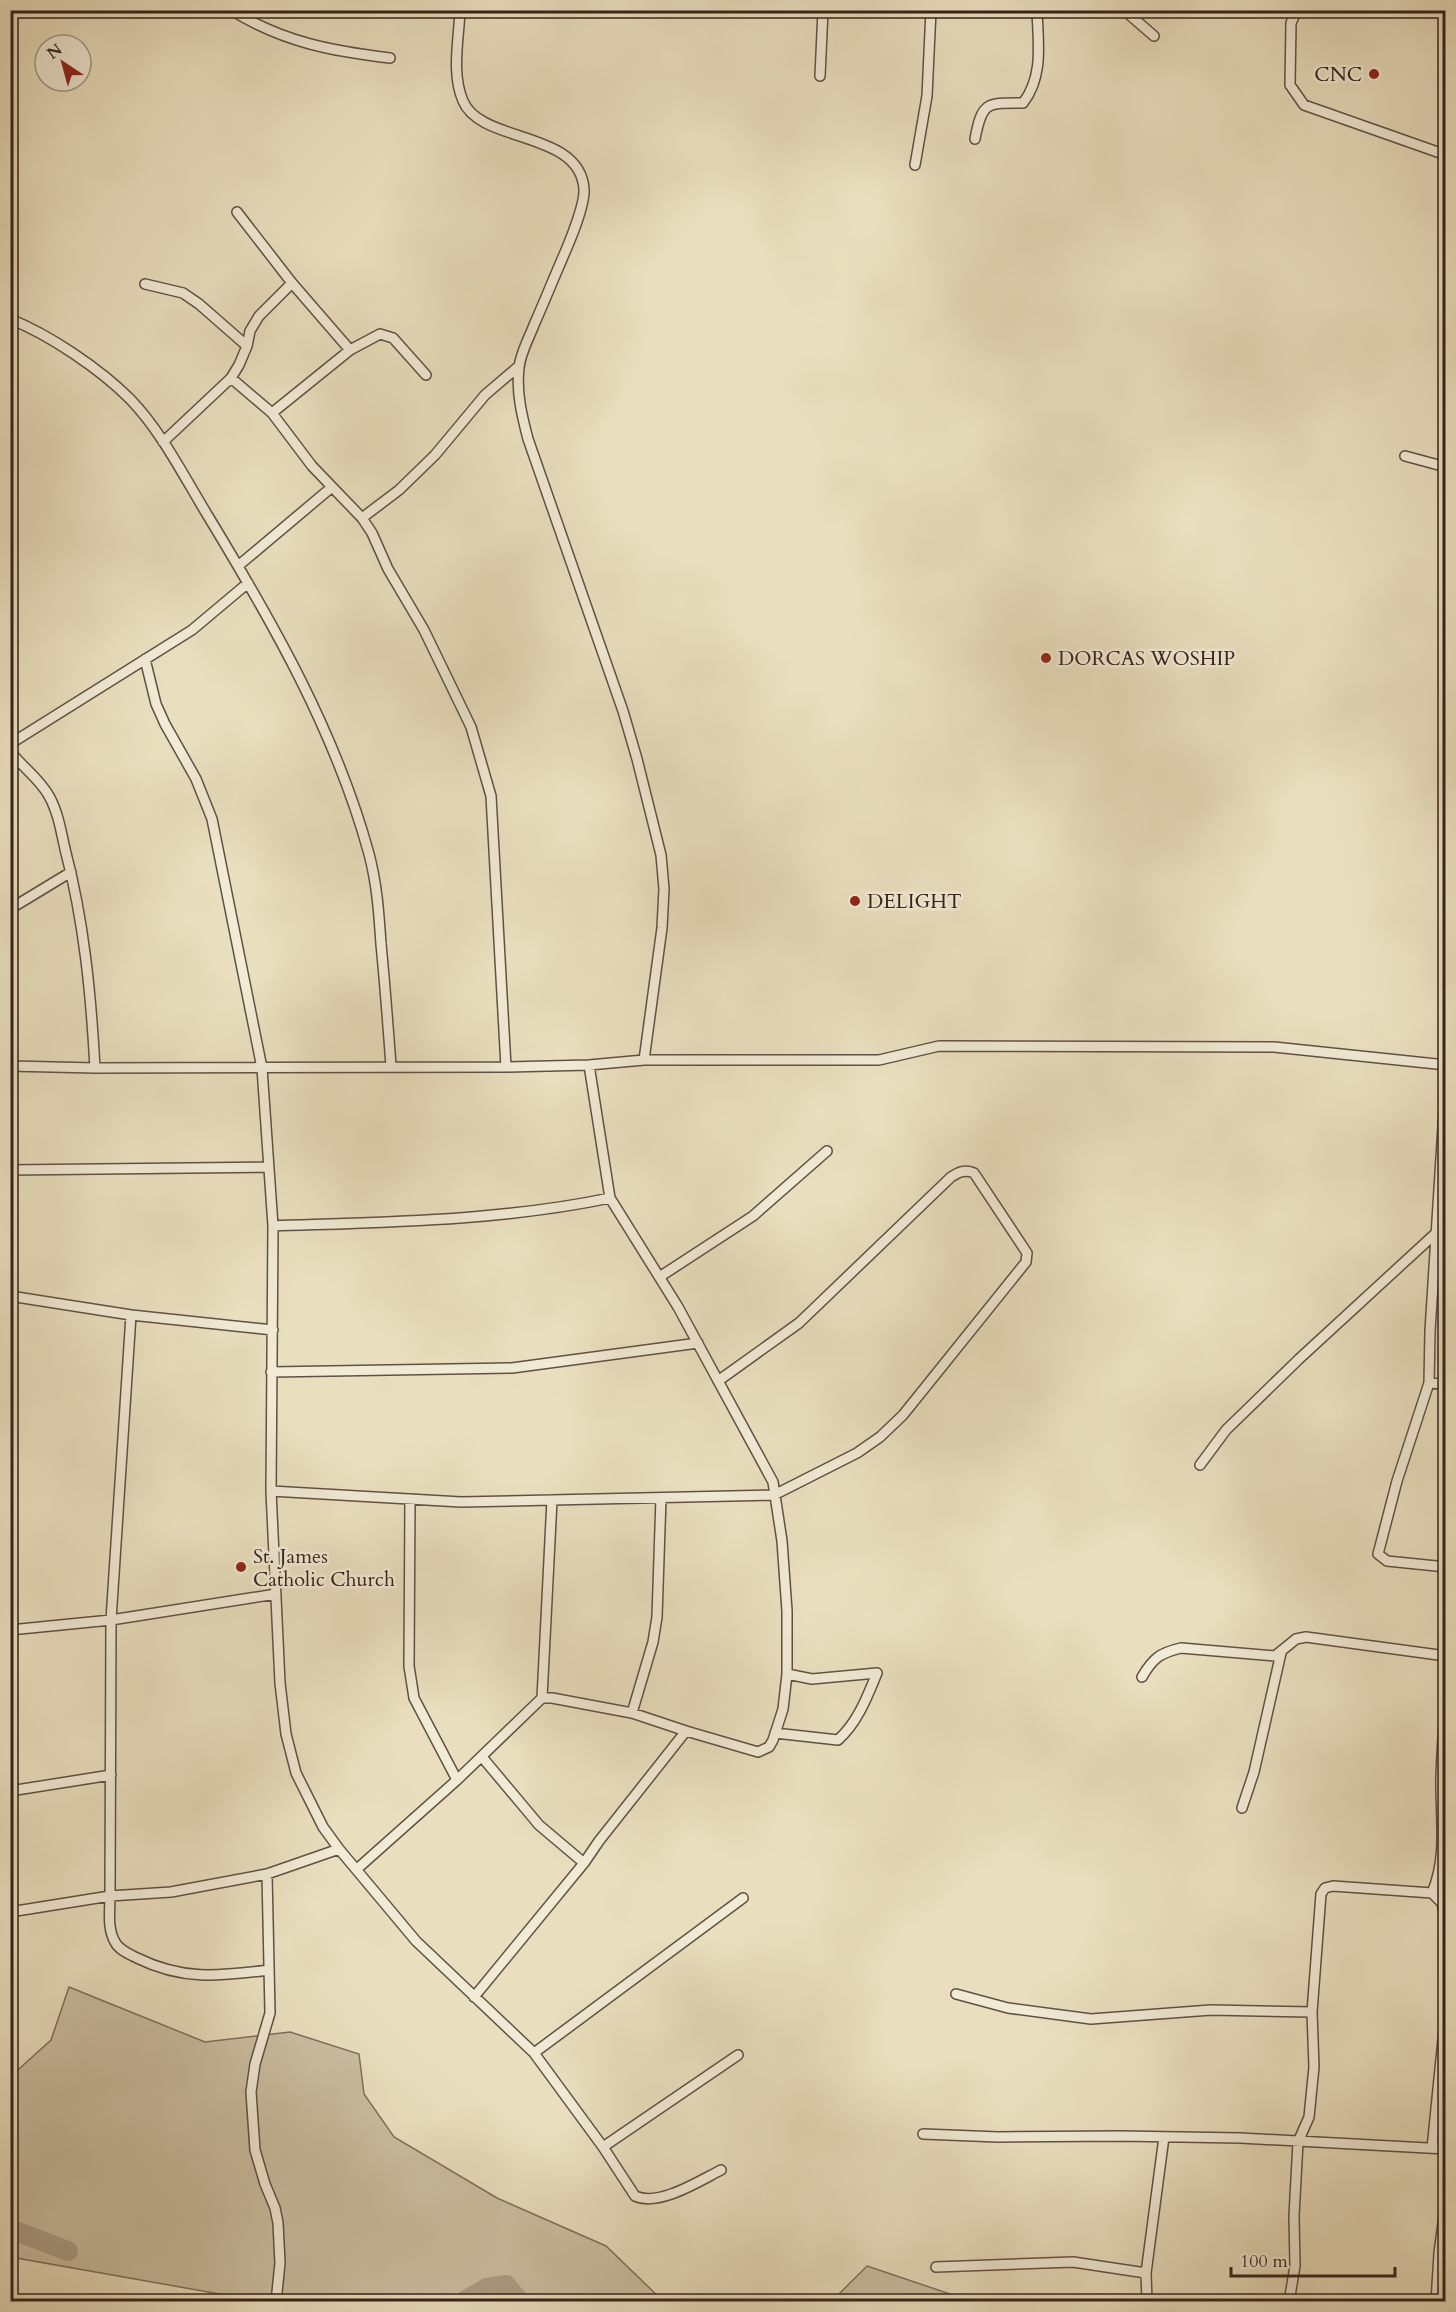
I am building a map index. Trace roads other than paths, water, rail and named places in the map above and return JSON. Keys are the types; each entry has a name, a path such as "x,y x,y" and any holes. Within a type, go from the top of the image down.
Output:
{"street":[{"path":"231,10 259,27 304,44 347,53 390,58"},
{"path":"460,10 458,75 463,102 472,114 496,127 567,155 578,169 584,190 574,231 519,366 520,408 528,439 623,711 638,759 661,855 664,889 662,928 644,1060"},
{"path":"820,76 823,10"},
{"path":"915,165 927,96 931,10"},
{"path":"975,139 979,117 985,107 997,103 1023,103 1031,93 1039,70 1037,10"},
{"path":"1124,10 1154,36"},
{"path":"1297,10 1291,23 1290,84 1304,105 1446,155"},
{"path":"237,212 292,283 351,350"},
{"path":"163,442 231,378 247,346 250,331 259,316 292,283"},
{"path":"145,284 183,293 247,346"},
{"path":"10,319 28,326 73,354 110,382 139,409 163,442 278,634 319,716 356,810 370,856 377,891 391,1066"},
{"path":"272,413 372,336 385,334 393,338 426,375"},
{"path":"362,518 399,490 435,455 485,395 519,366"},
{"path":"231,378 272,413 312,466 362,518 446,672 471,727 491,796 506,1067"},
{"path":"1405,456 1446,468"},
{"path":"238,566 332,487"},
{"path":"10,744 192,630 248,582"},
{"path":"146,658 156,704 196,779 212,819 262,1068 273,1226 271,1491 280,1683 286,1734 296,1773 323,1827 339,1849 416,1941 534,2053 603,2147 635,2196 642,2200 655,2199 721,2170"},
{"path":"10,751 43,786 56,812 79,909 91,999 95,1068"},
{"path":"10,909 71,872"},
{"path":"10,1066 95,1068 506,1067 590,1065 644,1060 879,1060 939,1046 1274,1047 1446,1065"},
{"path":"542,1698 632,1713 758,1752 769,1747 775,1733 783,1709 787,1674 787,1611 782,1540 770,1476 661,1276 610,1198 590,1065"},
{"path":"1446,1078 1429,1383 1397,1481 1378,1554 1387,1561 1446,1567"},
{"path":"661,1276 753,1216 827,1151"},
{"path":"10,1170 269,1167"},
{"path":"271,1491 461,1502 774,1495 857,1453 880,1437 903,1415 1026,1262 1027,1253 975,1173 964,1171 958,1173 951,1177 799,1323 718,1381"},
{"path":"273,1226 481,1215 546,1209 610,1198"},
{"path":"1200,1465 1226,1430 1436,1233"},
{"path":"10,1296 131,1315 273,1330"},
{"path":"131,1315 111,1620 110,1925 115,1943 124,1952 181,1974 217,1976 269,1970"},
{"path":"271,1372 512,1368 698,1343"},
{"path":"1429,1383 1446,1384"},
{"path":"632,1713 653,1642 657,1617 661,1498"},
{"path":"410,1499 411,1681 414,1698 457,1780"},
{"path":"357,1869 482,1757 542,1698 552,1500"},
{"path":"10,1630 111,1620 276,1594"},
{"path":"1142,1677 1150,1663 1167,1651 1181,1648 1275,1656 1296,1639 1306,1636 1446,1656"},
{"path":"1242,1808 1254,1772 1281,1653"},
{"path":"775,1733 838,1740 849,1730 861,1712 877,1673 812,1679 787,1674"},
{"path":"1432,1893 1438,1878 1443,1841 1441,1778 1446,1692"},
{"path":"474,1997 584,1863 598,1841 686,1731"},
{"path":"482,1757 539,1825 584,1863"},
{"path":"10,1791 111,1775"},
{"path":"10,1911 110,1896 171,1892 267,1874 339,1849"},
{"path":"267,1874 270,2013 255,2064 251,2092 255,2150 278,2223 280,2263 276,2301"},
{"path":"1289,2301 1295,2266 1294,2216 1298,2142 1310,2117 1314,2067 1312,2012 1321,1894 1325,1888 1333,1886 1432,1893 1442,1903 1446,1924"},
{"path":"534,2053 743,1898"},
{"path":"956,1994 1008,2008 1091,2019 1211,2010 1312,2012"},
{"path":"1432,2148 1446,2010"},
{"path":"603,2147 738,2055"},
{"path":"923,2134 998,2137 1065,2135 1164,2137 1445,2148 1446,2171"},
{"path":"1147,2301 1146,2273 1164,2137"},
{"path":"1436,2301 1446,2200"},
{"path":"936,2267 1073,2262 1146,2273"}],"waterway":[{"path":"10,2229 68,2251"},
{"path":"466,2300 487,2288 506,2285 520,2302"}],"place":[{"name":"CNC","path":"1374,74"},
{"name":"DORCAS WOSHIP","path":"1046,658"},
{"name":"DELIGHT","path":"855,901"},
{"name":"St. James Catholic Church","path":"241,1567"}]}
